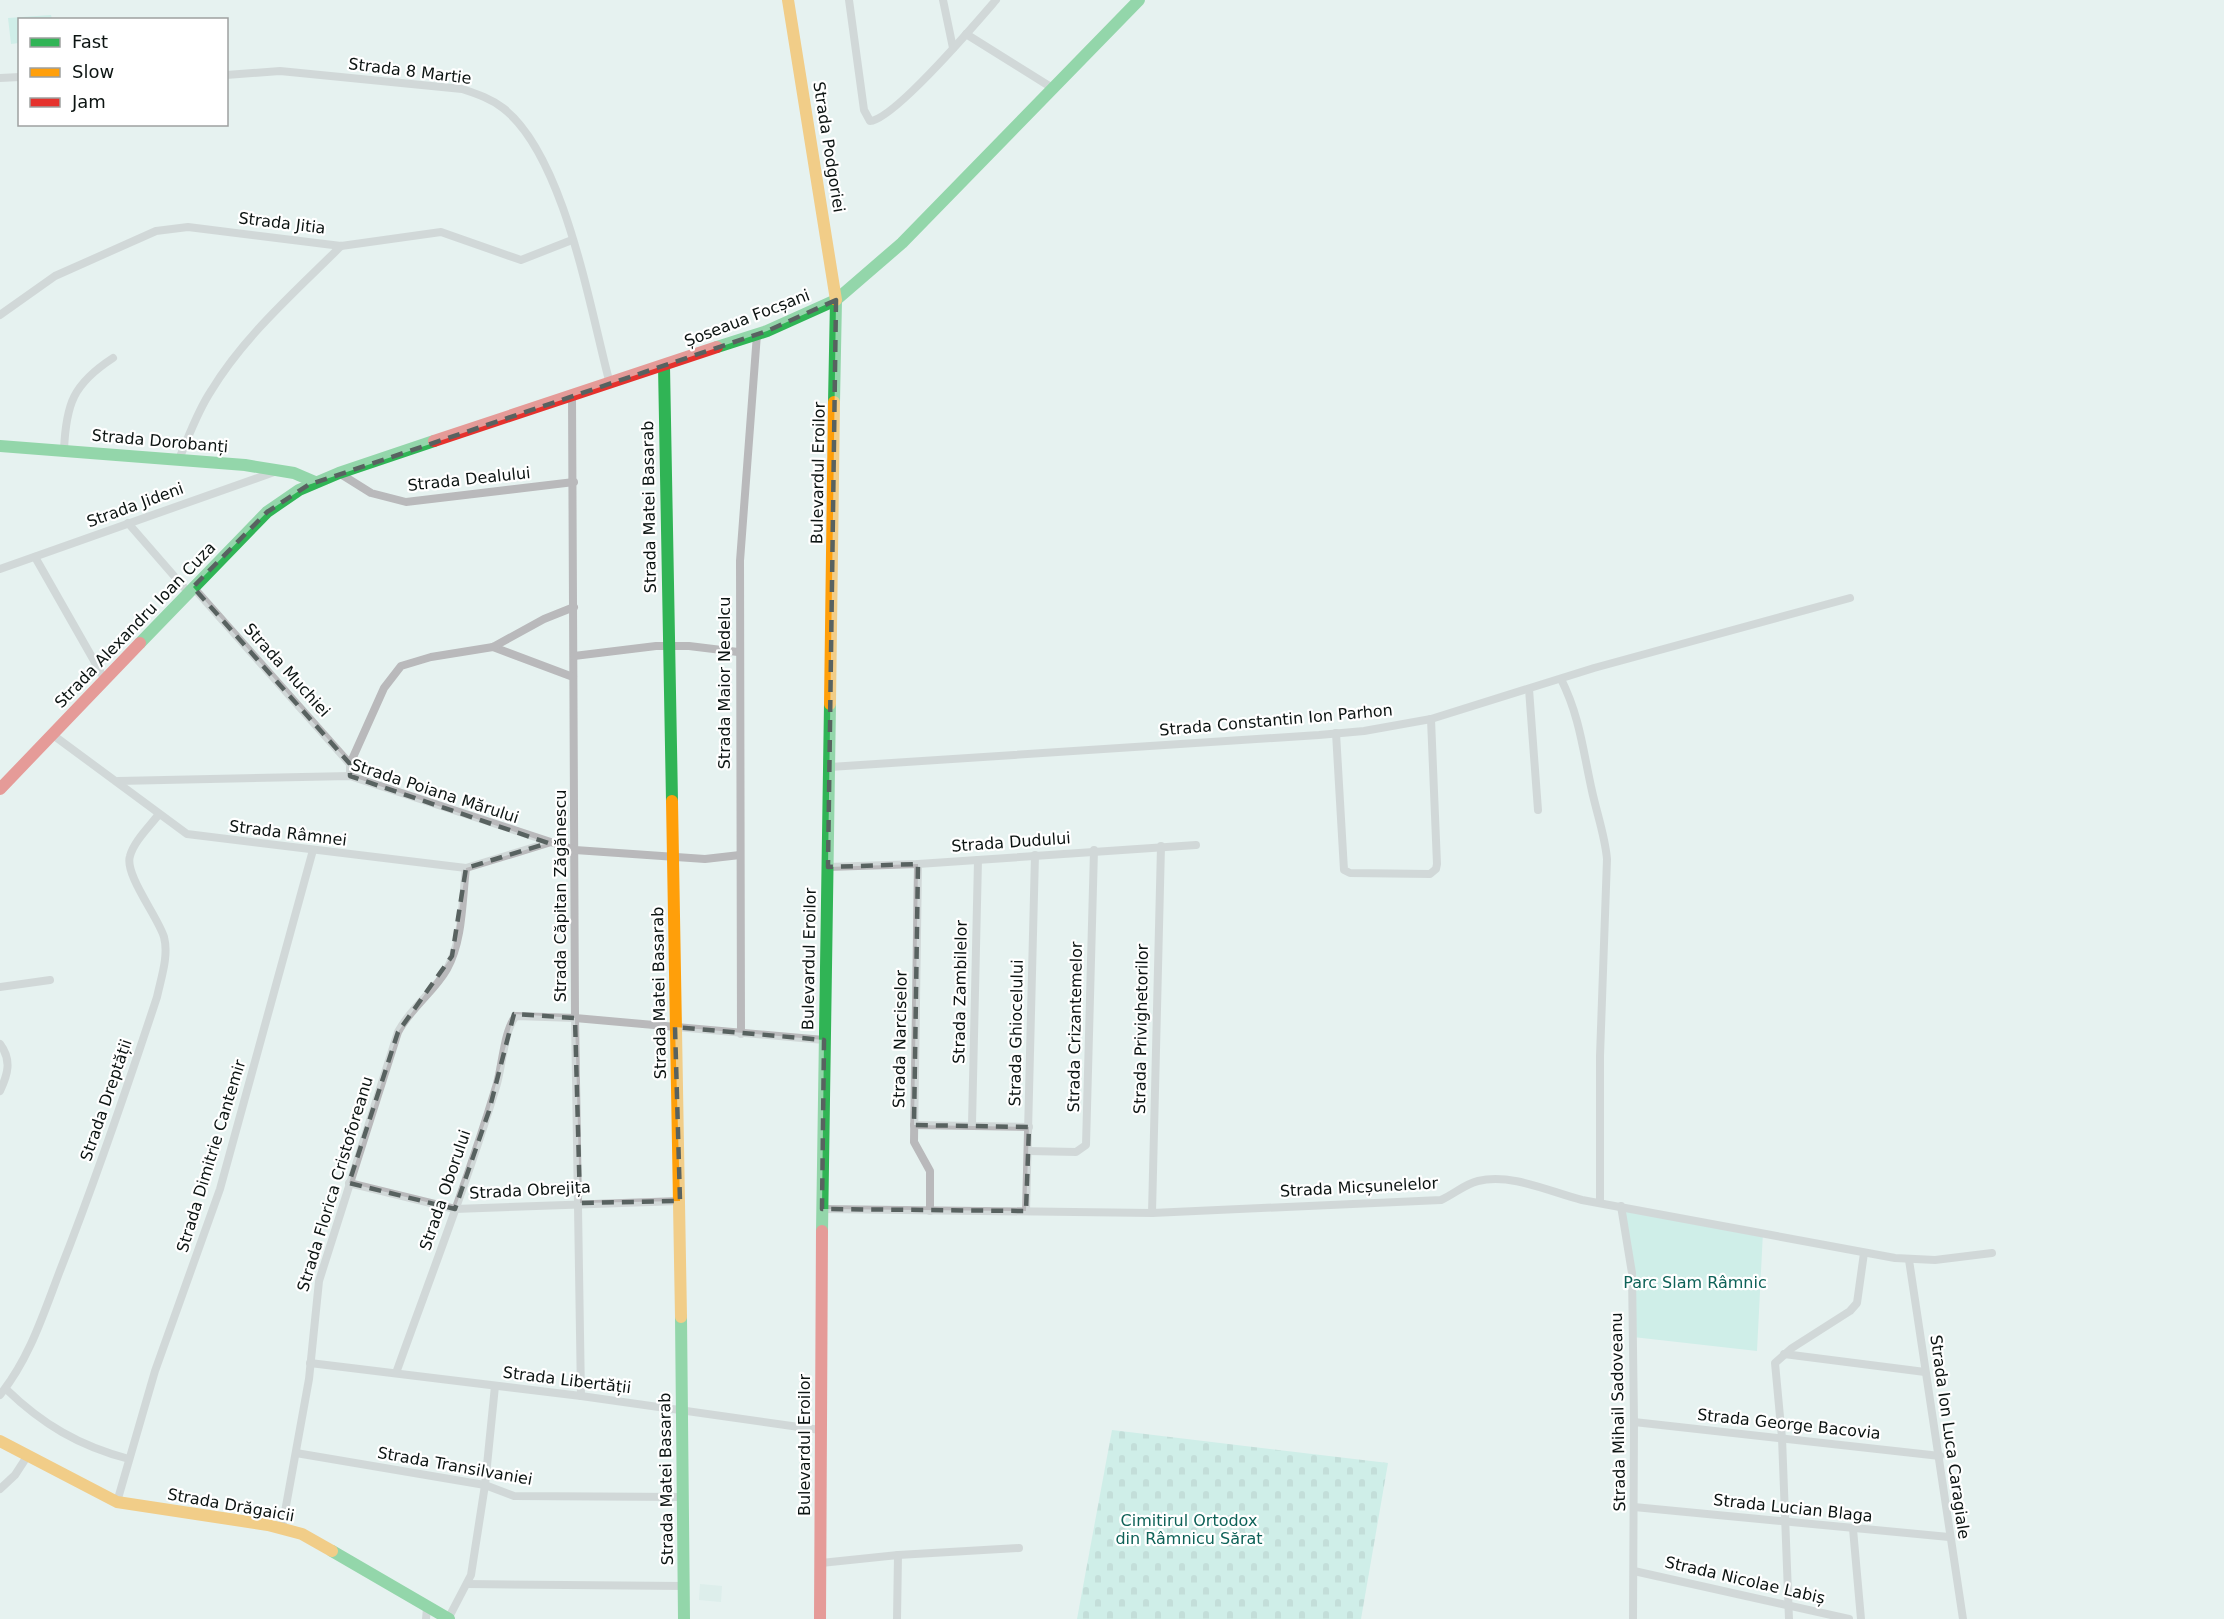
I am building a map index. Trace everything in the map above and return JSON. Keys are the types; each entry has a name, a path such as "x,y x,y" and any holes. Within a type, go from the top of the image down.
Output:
{"main road":[{"name":"Strada Podgoriei","path":"788,0 836,300"},
{"name":"Șoseaua Focșani","path":"299,490 339,473 757,334 836,300 902,243 1139,0"},
{"name":"Bulevardul Eroilor","path":"820,1619 824,1040 831,767 836,300"},
{"name":"Strada Matei Basarab","path":"664,366 667,646 680,1201 684,1619"},
{"name":"Strada Dorobanți","path":"0,446 179,459 280,470 315,482"},
{"name":"Strada Alexandru Ioan Cuza","path":"0,789 267,512 299,490"},
{"name":"Strada Drăgaicii","path":"0,1441 117,1502 282,1528 311,1539 427,1613 449,1619"}],"street":[{"path":"849,0 866,117 870,121 882,117 953,48 996,0"},
{"path":"943,0 953,48"},
{"path":"966,34 1054,89"},
{"name":"Strada 8 Martie","path":"228,75 280,71 462,89 485,96 504,109 535,147 547,171 572,240 610,384"},
{"path":"0,78 18,77"},
{"name":"Strada Jitia","path":"0,315 55,276 156,231 188,227 341,246 441,232 521,260 572,240"},
{"path":"179,459 196,418 217,382 260,328 341,246"},
{"name":"Strada Maior Nedelcu","path":"741,1034 738,652 740,561 757,334"},
{"path":"63,450 68,408 74,394 88,376 113,358"},
{"name":"Strada Căpitan Zăgănescu","path":"572,397 575,1018 580,1203 581,1396"},
{"name":"Strada Jideni","path":"0,569 280,470"},
{"name":"Strada Dealului","path":"339,473 371,493 406,502 574,482"},
{"name":"Strada Muchiei","path":"128,523 350,764"},
{"path":"35,557 105,680"},
{"name":"Strada Constantin Ion Parhon","path":"831,767 1336,733 1431,719 1726,631 1850,598"},
{"path":"350,776 350,764 384,688 400,666 431,657 494,647 536,623 574,607"},
{"path":"574,656 667,646 738,652"},
{"path":"494,647 573,677"},
{"path":"1561,679 1575,706 1581,729 1592,789 1605,837 1607,859 1600,1056 1600,1203"},
{"path":"1529,689 1538,810"},
{"path":"1336,733 1344,870 1350,873 1430,874 1436,869 1437,864 1431,719"},
{"name":"Strada Râmnei","path":"53,735 187,834 466,868 548,843"},
{"name":"Strada Poiana Mărului","path":"118,781 350,776 575,850 705,859 740,855"},
{"name":"Strada Dreptății","path":"3,1392 30,1347 76,1231 157,997 164,967 164,938 129,861 134,848 159,814"},
{"name":"Strada Dudului","path":"828,867 918,864 1094,850 1196,845"},
{"name":"Strada Privighetorilor","path":"1152,1213 1161,846"},
{"name":"Strada Dimitrie Cantemir","path":"117,1502 176,1309 220,1189 313,850"},
{"name":"Strada Crizantemelor","path":"1029,1151 1076,1152 1086,1145 1094,850"},
{"name":"Strada Ghiocelului","path":"1026,1211 1035,855"},
{"name":"Strada Zambilelor","path":"972,1125 978,860"},
{"name":"Strada Narciselor","path":"918,864 914,1142 930,1171 930,1211"},
{"name":"Strada Florica Cristoforeanu","path":"282,1528 310,1363 319,1281 398,1032 409,1012 447,969 452,956 458,938 466,868"},
{"path":"0,987 50,980"},
{"name":"Strada Oborului","path":"396,1373 489,1111 511,1026 516,1016 575,1018"},
{"path":"575,1018 824,1040"},
{"path":"0,1044 9,1059 7,1076 0,1091"},
{"path":"914,1125 1029,1127"},
{"name":"Strada Micșunelelor","path":"822,1209 1152,1213 1441,1200 1480,1180 1518,1182 1600,1203 1864,1254 1909,1260 1945,1259 1992,1253"},
{"name":"Strada Obrejița","path":"349,1183 455,1209 680,1201"},
{"name":"Strada Mihail Sadoveanu","path":"1621,1206 1632,1273 1633,1619"},
{"path":"1789,1619 1782,1438 1775,1363 1784,1354 1850,1311 1857,1303 1864,1254"},
{"name":"Strada Ion Luca Caragiale","path":"1909,1260 1963,1619"},
{"path":"1784,1354 1925,1372"},
{"name":"Strada Libertății","path":"310,1363 581,1396 820,1430"},
{"path":"449,1619 468,1584 484,1485 495,1386"},
{"path":"3,1392 49,1426 92,1448 129,1459"},
{"name":"Strada George Bacovia","path":"1634,1422 1940,1456"},
{"name":"Strada Transilvaniei","path":"296,1453 484,1485 514,1496 683,1497"},
{"path":"0,1489 15,1475 28,1455"},
{"name":"Strada Lucian Blaga","path":"1634,1507 1949,1537"},
{"path":"1853,1529 1861,1619"},
{"path":"821,1563 898,1555 1019,1548"},
{"path":"897,1619 898,1555"},
{"name":"Strada Nicolae Labiș","path":"1634,1571 1849,1619"},
{"path":"468,1584 683,1586"}],"highlighted area":[{"path":"836,300 828,867 918,864 914,1125 1029,1127 1026,1211 822,1209 824,1040 675,1027 680,1201 580,1203 575,1018 514,1014 489,1111 455,1209 349,1183 398,1032 452,956 466,868 548,843 350,776 350,764 193,587 267,512 308,485 767,331"}],"shaded area":[{"path":"700,1584 722,1586 721,1602 699,1600"}],"green space":[{"path":"51,15 52,18 18,18 18,43 11,44 8,18"},
{"name":"Parc Slam Râmnic","path":"1621,1206 1763,1232 1757,1351 1633,1337 1632,1273"},
{"name":"Cimitirul Ortodox din Râmnicu Sărat","path":"1112,1430 1388,1463 1361,1619 1077,1619"}],"traffic: fast":[{"path":"717,347 767,331 836,300 902,243 1139,0"},
{"path":"834,402 836,300"},
{"path":"664,366 672,801"},
{"path":"140,643 267,512 299,490 339,473 434,441"},
{"path":"0,446 245,465 294,473 315,482"},
{"path":"822,1231 830,704"},
{"path":"681,1317 684,1619"},
{"path":"332,1551 449,1619"}],"traffic: slow":[{"path":"788,0 836,300"},
{"path":"830,704 834,402"},
{"path":"672,801 681,1317"},
{"path":"0,1441 117,1502 268,1525 302,1534 332,1551"}],"traffic: jam":[{"path":"434,441 717,347"},
{"path":"0,789 140,643"},
{"path":"820,1619 822,1231"}]}
